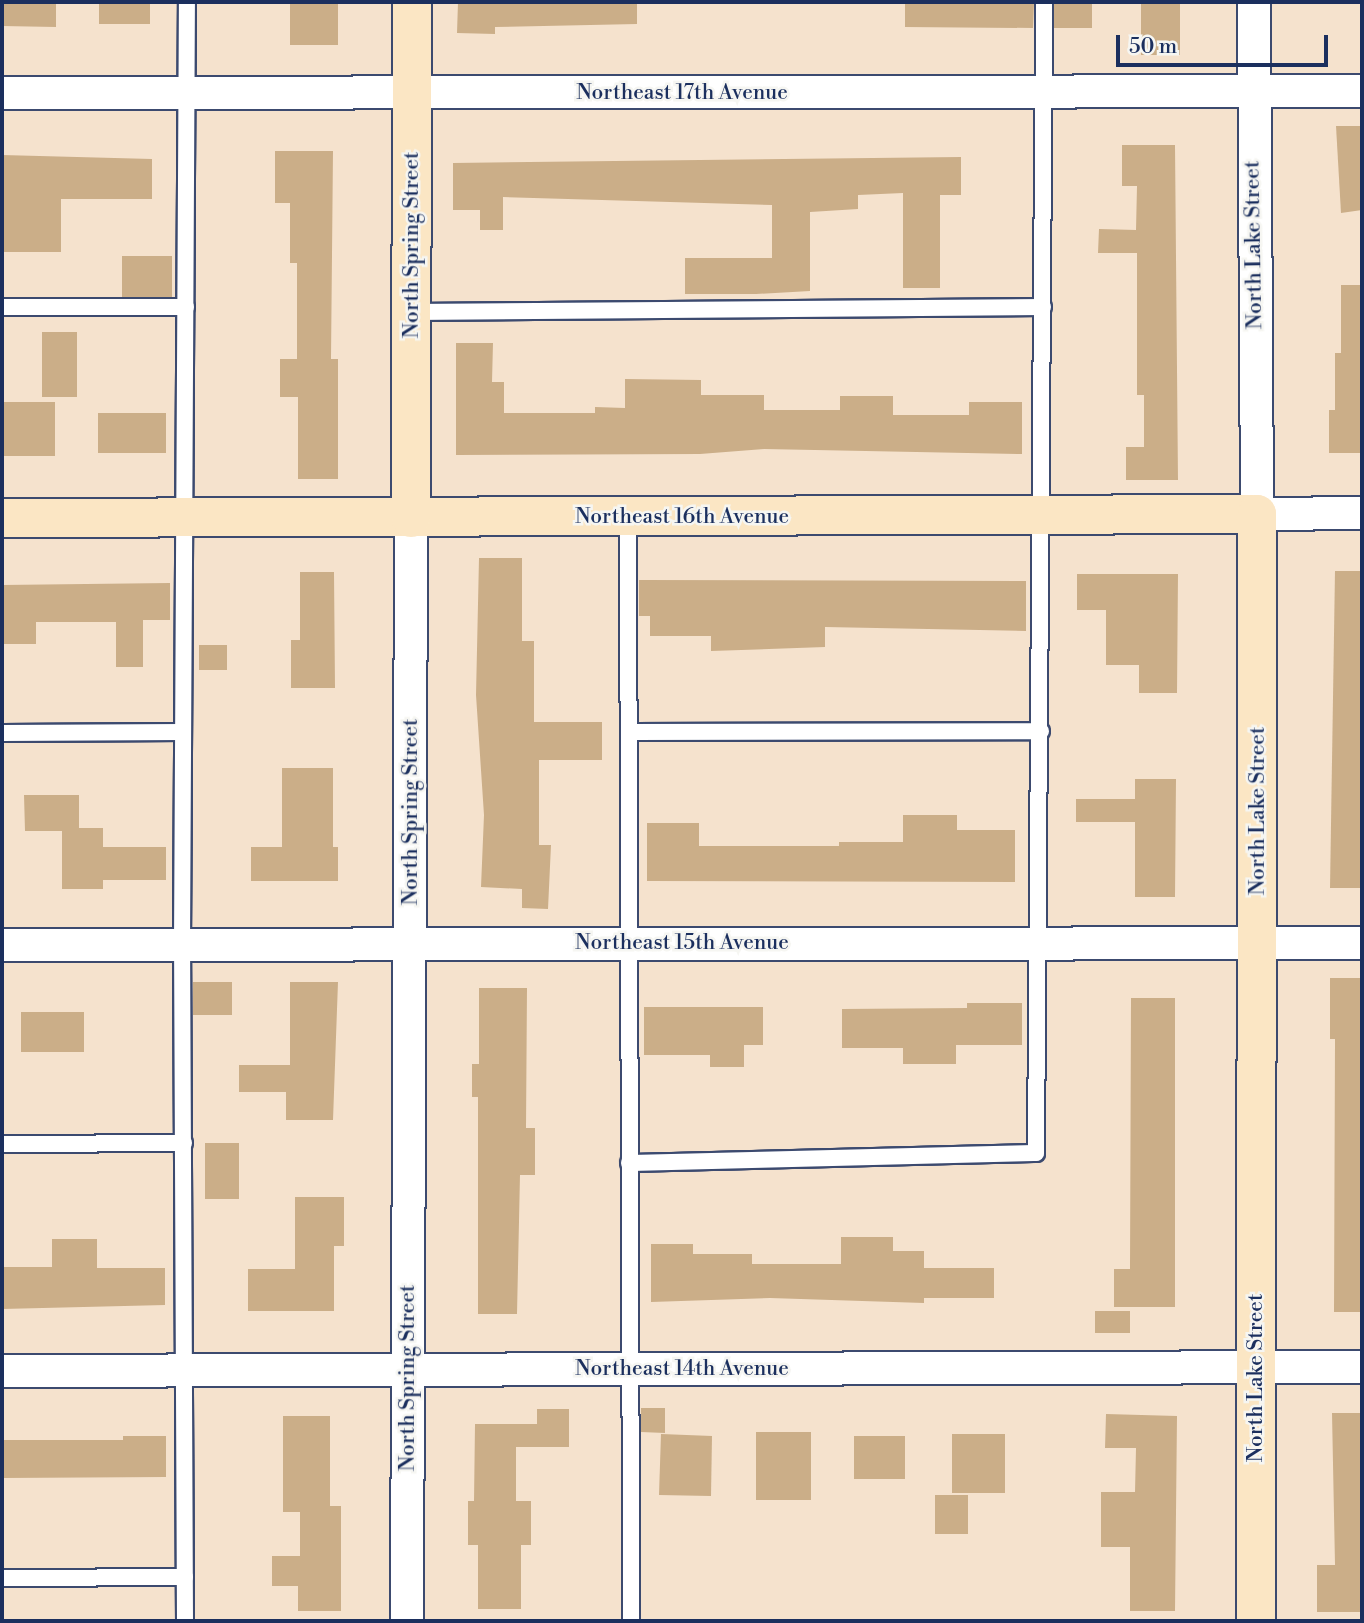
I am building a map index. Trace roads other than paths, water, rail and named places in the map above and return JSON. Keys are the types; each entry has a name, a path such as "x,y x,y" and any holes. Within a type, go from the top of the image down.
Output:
{"street":[{"name":"North Spring Street","path":"407,1621 412,2"},
{"name":"North Lake Street","path":"1254,2 1258,944 1256,1621"},
{"name":"Northeast 17th Avenue","path":"2,93 1362,91"},
{"name":"Northeast 16th Avenue","path":"2,518 1362,513"},
{"name":"Northeast 15th Avenue","path":"2,944 1362,943"},
{"name":"Northeast 14th Avenue","path":"2,1370 1362,1367"}],"lane":[{"path":"185,1621 182,944 187,2"},
{"path":"629,1163 1036,1153 1040,943 1044,2"},
{"path":"2,307 186,307"},
{"path":"412,312 1043,307"},
{"path":"628,517 630,943 627,1369 631,1621"},
{"path":"630,732 1041,730"},
{"path":"2,733 183,732"},
{"path":"2,1144 184,1143"},
{"path":"2,1578 186,1577"}]}
